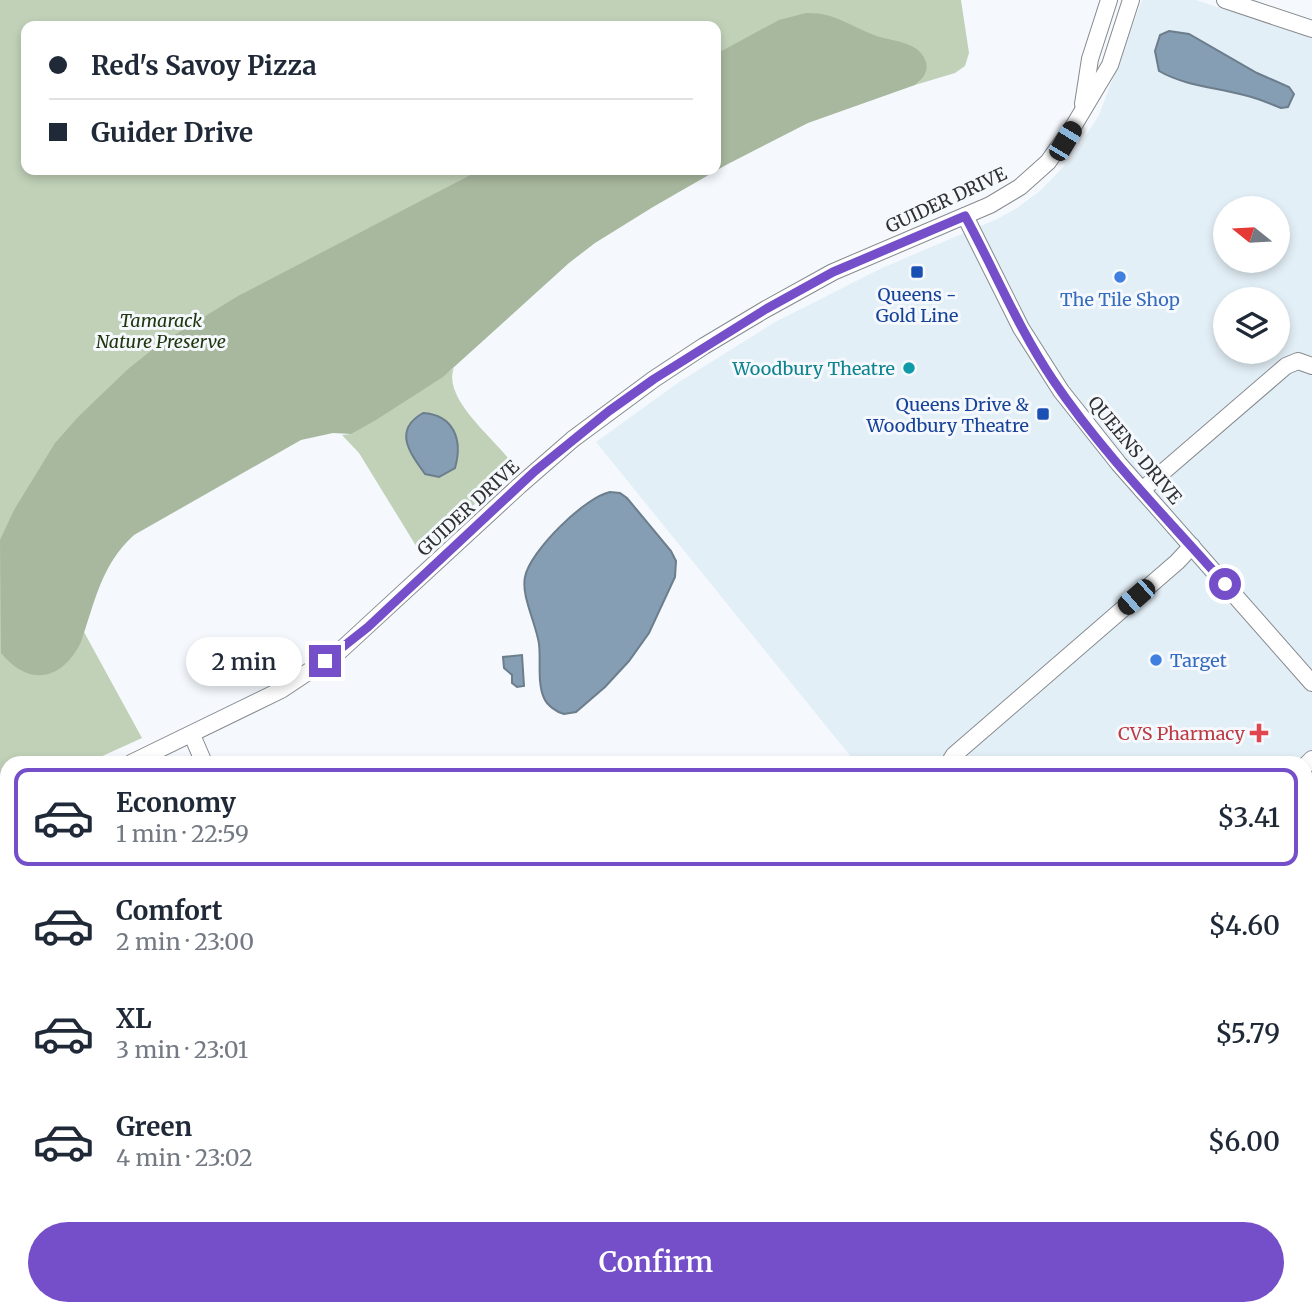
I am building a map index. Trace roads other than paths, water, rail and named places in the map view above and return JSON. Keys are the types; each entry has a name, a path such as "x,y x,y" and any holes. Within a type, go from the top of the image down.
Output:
{"street":[{"name":"GUIDER DRIVE","path":"1082,110 1090,59 1109,0"},
{"name":"GUIDER DRIVE","path":"152,756 281,690 341,650 535,471 609,411 654,379 766,309 833,272 965,216 1003,198 1030,179 1065,141 1110,65 1131,0"},
{"path":"1225,0 1312,29"},
{"name":"QUEENS DRIVE","path":"965,216 1021,328 1053,380 1097,438 1312,683"},
{"path":"1143,490 1286,366 1297,361 1312,366"},
{"path":"953,756 1177,562 1192,546"},
{"path":"192,735 201,756"}],"water":[{"path":"1169,31 1189,34 1257,73 1289,87 1294,94 1288,107 1281,108 1249,96 1190,83 1159,71 1155,51 1160,35"},
{"path":"423,413 442,418 454,431 457,439 455,468 439,477 425,474 409,450 407,442 408,427"},
{"path":"610,492 620,493 627,498 671,551 676,561 675,577 649,633 629,661 576,712 564,714 545,701 542,692 539,644 525,593 525,577 537,553 573,514 599,496"},
{"path":"522,655 524,686 517,687 512,683 512,675 504,668 503,657"}],"place":[{"name":"Queens - Gold Line","path":"917,272"},
{"name":"The Tile Shop","path":"1120,277"},
{"name":"Woodbury Theatre","path":"909,368"},
{"name":"Queens Drive & Woodbury Theatre","path":"1043,414"},
{"name":"Target","path":"1156,660"},
{"name":"CVS Pharmacy","path":"1259,733"}],"park label":[{"name":"Tamarack Nature Preserve","path":"161,330"}]}
